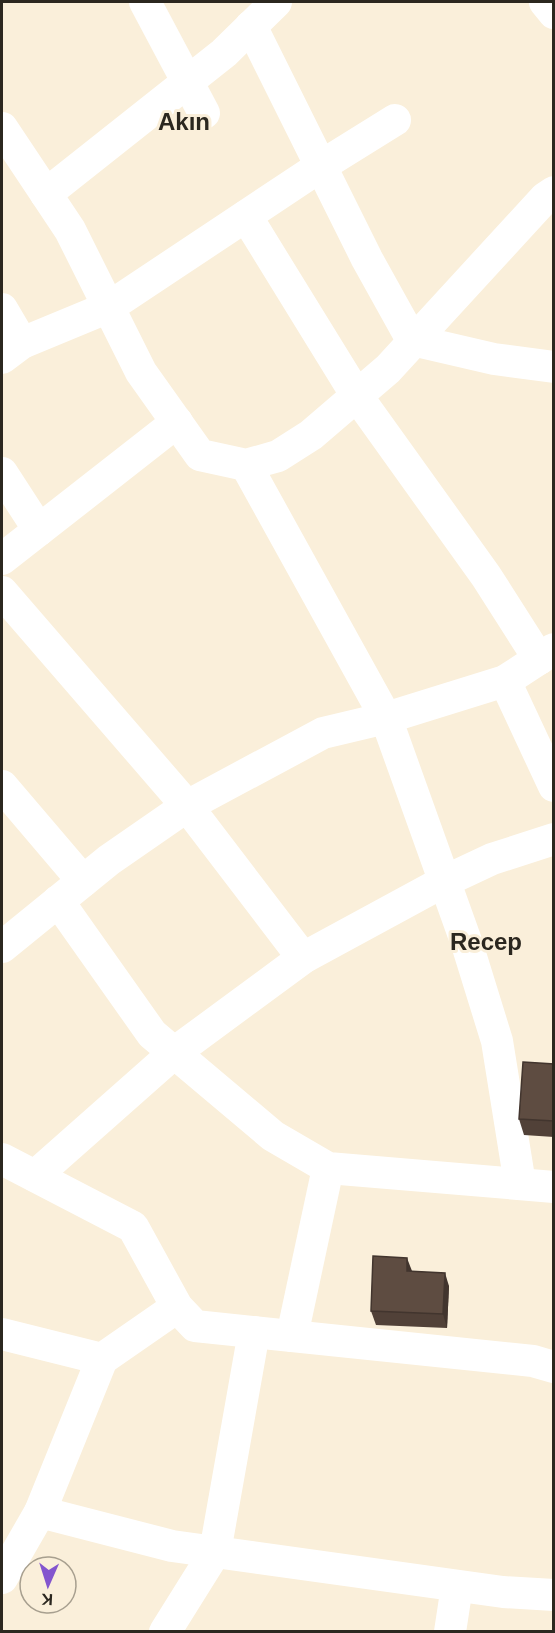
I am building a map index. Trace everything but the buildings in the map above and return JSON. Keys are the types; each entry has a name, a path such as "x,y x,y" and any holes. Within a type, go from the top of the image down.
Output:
{"street":[{"path":"145,2 204,113"},
{"path":"46,194 224,53 276,2"},
{"path":"545,2 554,14"},
{"path":"251,26 367,259 412,340 494,359 554,367"},
{"path":"2,309 12,351 109,307 321,166 395,120"},
{"path":"2,128 70,230 141,372 200,454 246,465 278,456 311,435 388,369 412,340 545,198 554,192"},
{"path":"2,947 108,860 187,806 323,733 386,718 505,681 546,654 486,576 357,396 246,216"},
{"path":"2,559 177,422"},
{"path":"246,465 386,718 467,944 497,1041 520,1184"},
{"path":"2,473 39,530"},
{"path":"2,592 187,806 303,958"},
{"path":"505,681 554,786"},
{"path":"2,786 83,881"},
{"path":"35,1176 174,1053 303,958 443,882 492,859 554,839"},
{"path":"58,901 152,1034 273,1136 327,1168 554,1187"},
{"path":"2,1158 133,1227 177,1306 195,1326 533,1361 554,1367"},
{"path":"292,1336 327,1168"},
{"path":"3,1573 40,1512 102,1359 177,1306"},
{"path":"165,1632 215,1552 254,1332"},
{"path":"2,1334 102,1359"},
{"path":"40,1512 172,1546 457,1586 554,1595"},
{"path":"450,1632 457,1586"}],"district":[{"name":"Akın","path":"184,121"},
{"name":"Recep","path":"486,941"}]}
